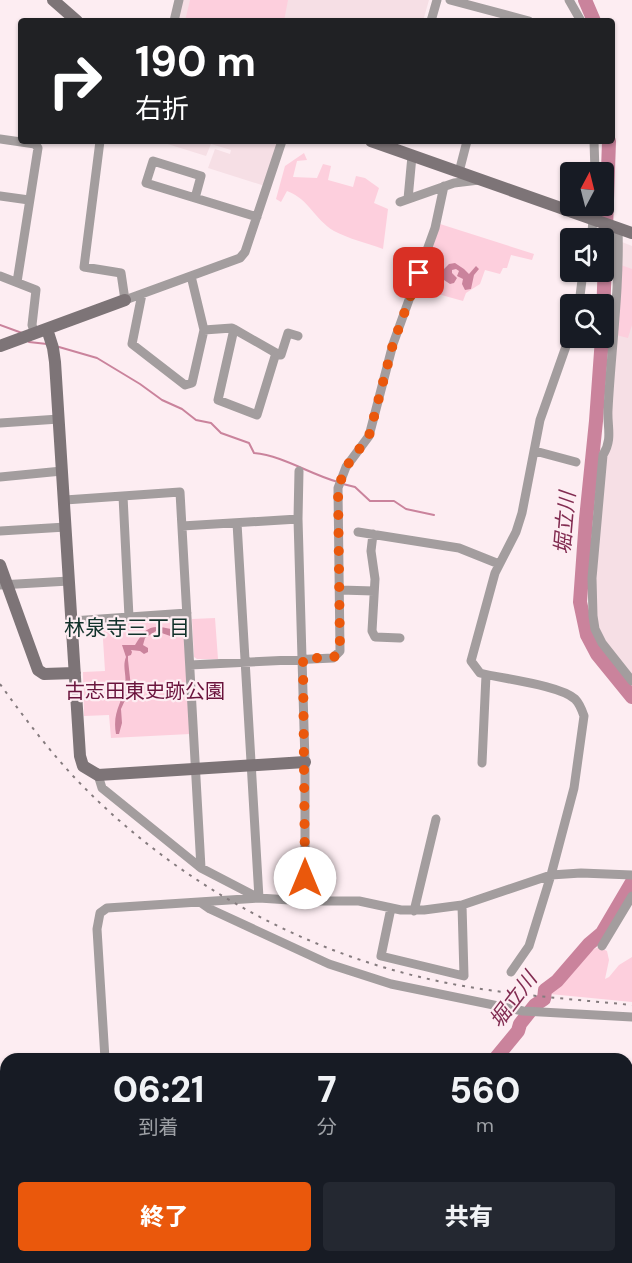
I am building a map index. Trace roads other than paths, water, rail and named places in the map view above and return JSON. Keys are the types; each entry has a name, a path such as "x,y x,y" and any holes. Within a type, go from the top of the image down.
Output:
{"street":[{"path":"53,0 74,18"},
{"path":"175,18 179,0"},
{"path":"432,18 436,0"},
{"path":"450,0 500,17"},
{"path":"569,0 579,18"},
{"path":"0,139 18,142"},
{"path":"17,282 38,148 35,144"},
{"path":"100,144 84,267 121,273 125,300"},
{"path":"0,346 240,258 246,252 257,218 272,190 281,144"},
{"path":"459,172 466,144"},
{"path":"594,144 595,162"},
{"path":"398,146 412,156 632,233"},
{"path":"412,156 404,200 444,186 482,179"},
{"path":"195,198 201,176 153,161 146,183 257,218"},
{"path":"190,665 333,658 340,651 338,488 346,467 369,436 393,344 435,228 444,186"},
{"path":"0,196 29,200"},
{"path":"593,228 595,216"},
{"path":"617,228 613,351 608,413 610,433 609,446 603,455 591,599 595,629 602,643 632,681"},
{"path":"0,276 36,290 32,325 41,332 54,355 80,756 83,766 98,775 305,762"},
{"path":"142,294 132,344 185,385 192,383 204,330 191,276"},
{"path":"204,330 234,329 276,353 257,415 218,400 234,329"},
{"path":"275,355 281,355 288,333 298,336"},
{"path":"510,972 529,946 551,875 574,788 584,716 581,706 575,699 562,692 486,675 476,670 471,661 498,564 516,532 529,482 540,420 565,348"},
{"path":"0,423 59,419"},
{"path":"535,451 576,462"},
{"path":"0,477 62,471"},
{"path":"299,471 298,519 305,762 305,901"},
{"path":"64,500 180,492 201,868"},
{"path":"123,496 129,617"},
{"path":"182,526 298,519"},
{"path":"237,523 259,898"},
{"path":"0,531 66,527"},
{"path":"358,532 459,548 498,564"},
{"path":"373,534 371,551 375,579 372,631 375,637 400,638"},
{"path":"0,565 4,585 38,670 44,674 75,674"},
{"path":"4,585 69,581"},
{"path":"340,590 374,591"},
{"path":"72,621 187,613"},
{"path":"482,763 486,675"},
{"path":"98,775 102,788 201,868 259,898"},
{"path":"414,911 436,819"},
{"path":"105,1053 97,929 100,913 107,908 259,898 359,901 414,911 462,905 551,875 629,874"},
{"path":"602,946 632,896"},
{"path":"200,902 210,909 329,964 391,984 523,1011 632,1017"},
{"path":"391,908 381,956 464,976 462,905"}],"waterway":[{"name":"堀立川","path":"585,0 593,18"},
{"name":"堀立川","path":"604,294 609,144"},
{"path":"0,325 22,333"},
{"path":"29,342 47,344"},
{"path":"59,347 97,358 162,400 182,409 196,420 211,423 221,433 249,443 254,453 286,461 338,482"},
{"name":"堀立川","path":"601,348 580,602 587,635 597,654 632,697"},
{"path":"343,484 355,487 370,501 394,501 406,509 434,515"},
{"name":"堀立川","path":"500,1053 535,1005 544,999 545,990 557,981 589,944 602,933 632,882"}],"railway":[{"path":"0,684 54,755 110,812 148,845 189,875 277,926 371,963 446,983 552,998 632,1005"}],"district":[{"name":"林泉寺三丁目","path":"127,628"}],"park label":[{"name":"古志田東史跡公園","path":"145,691"}]}
